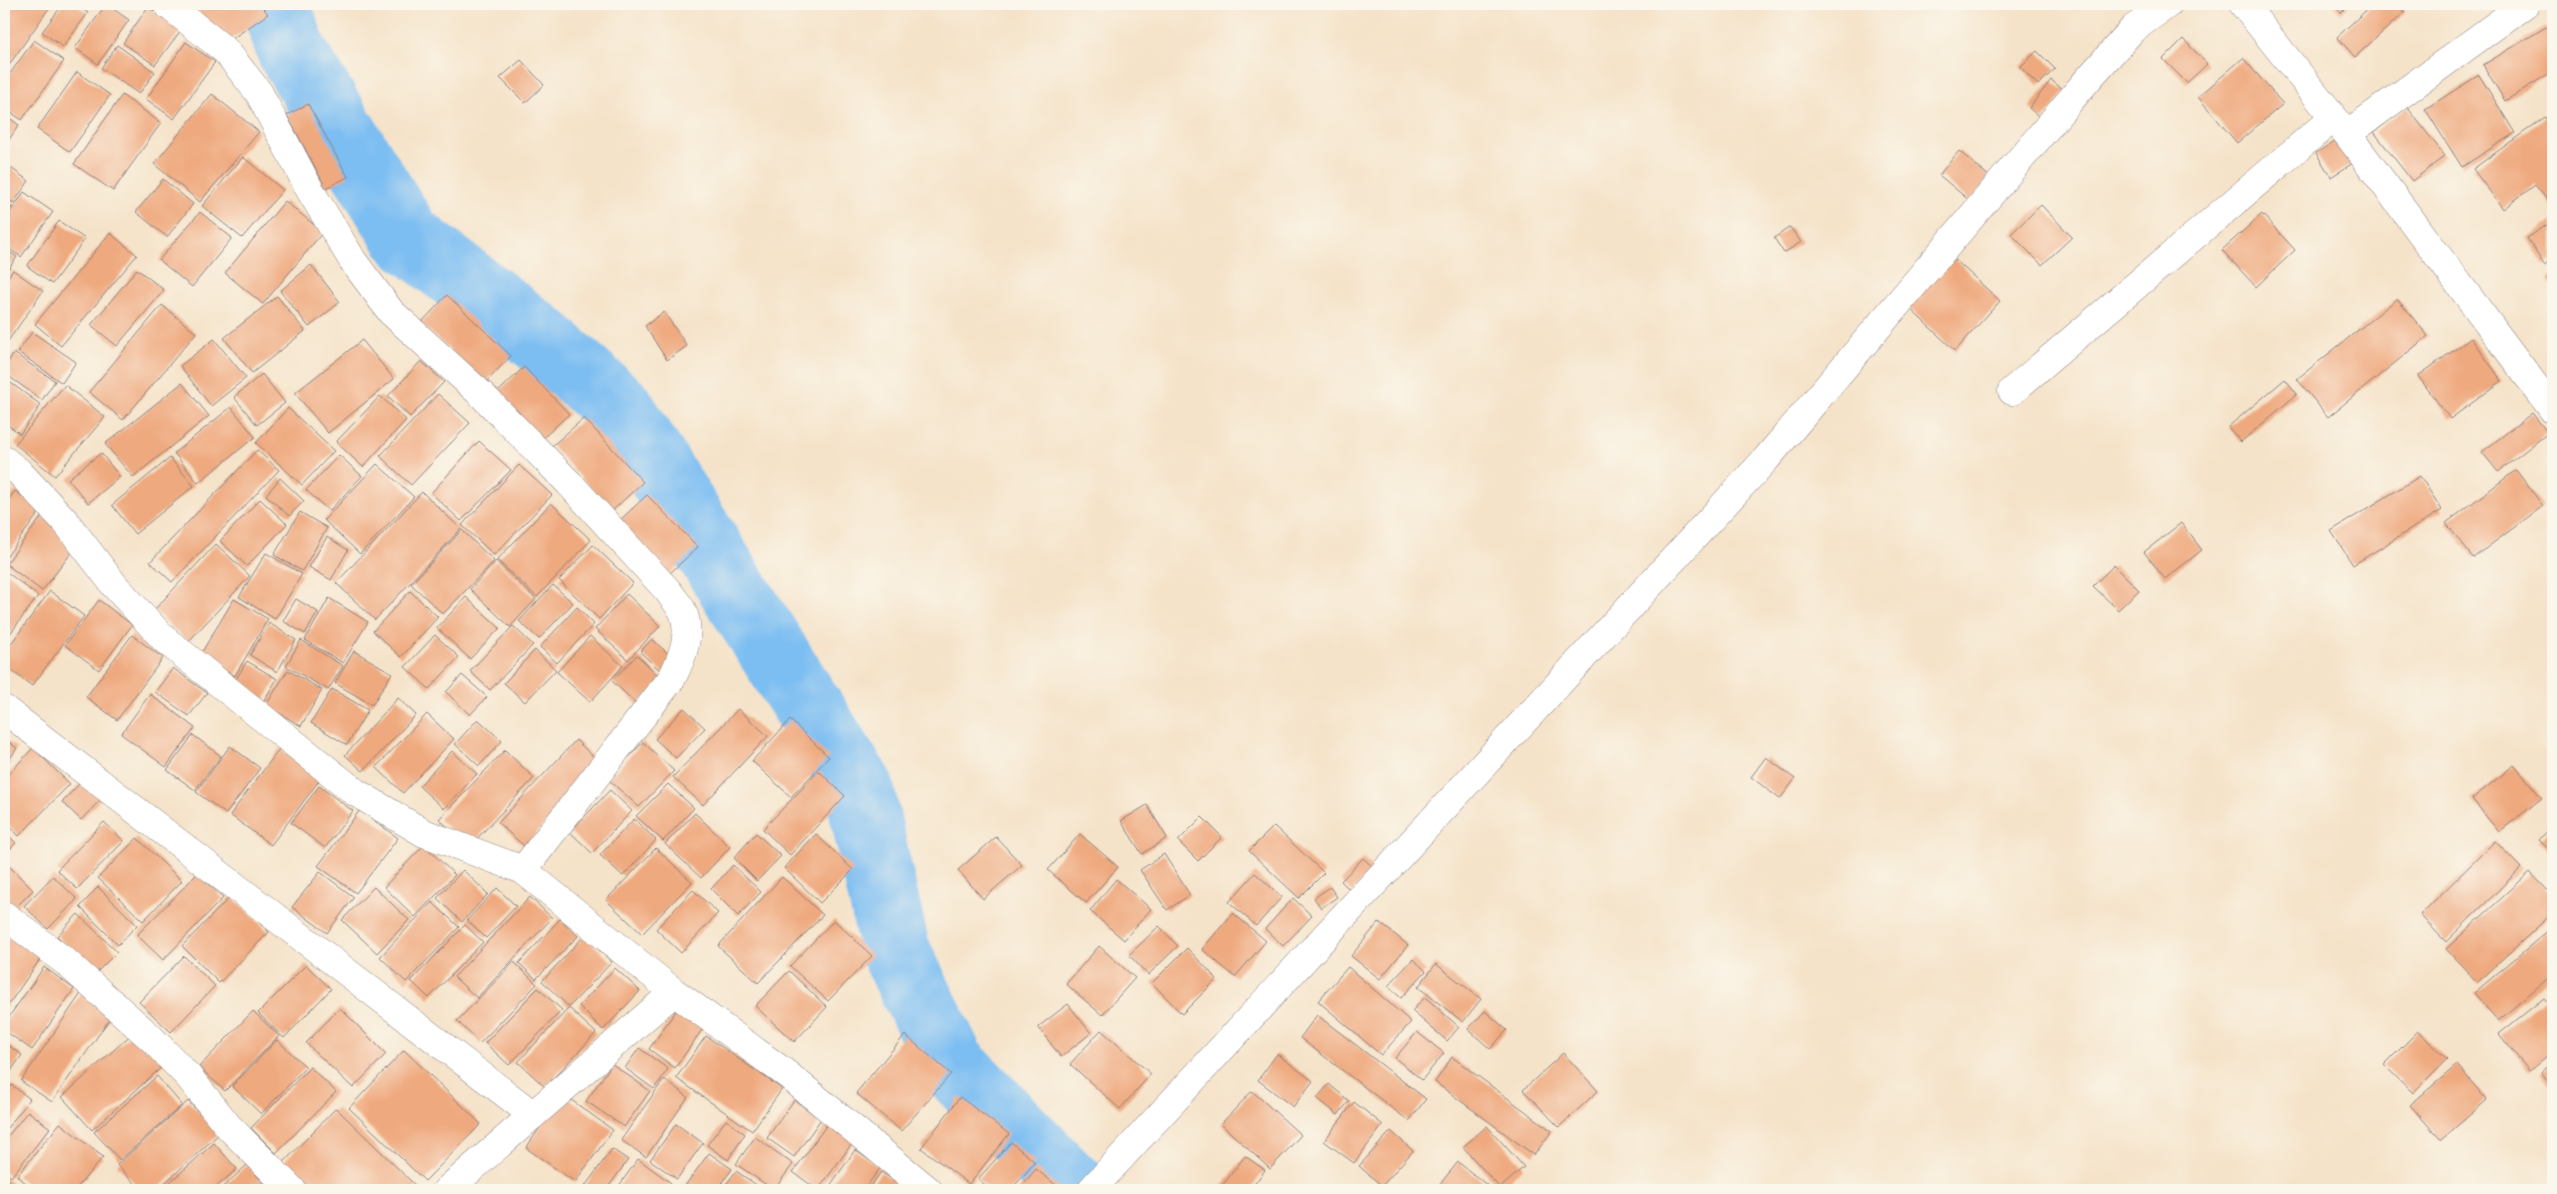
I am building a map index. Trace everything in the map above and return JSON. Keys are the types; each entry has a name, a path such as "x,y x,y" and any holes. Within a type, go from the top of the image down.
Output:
{"street":[{"path":"167,4 226,50 259,93 311,192 348,253 391,312 482,395 569,483 669,592 683,612 686,632 683,657 672,678 523,870"},
{"path":"1091,1190 1767,458 2090,77 2133,30 2168,4"},
{"path":"2243,4 2340,126 2553,410"},
{"path":"2012,391 2340,126 2525,4"},
{"path":"4,460 19,472 65,521 115,586 164,639 355,792 424,833 523,870 674,992 788,1074 928,1190"},
{"path":"4,708 533,1115"},
{"path":"4,915 66,962 151,1038 188,1076 229,1127 292,1190"},
{"path":"447,1190 674,992"}],"building":[{"path":"4,4 52,4 4,72"},
{"path":"63,4 75,4 88,13 63,47 42,32"},
{"path":"106,4 129,20 98,64 75,48"},
{"path":"193,4 260,4 268,14 223,45"},
{"path":"2332,4 2350,4 2341,13"},
{"path":"2373,4 2397,4 2405,12 2355,57 2337,37"},
{"path":"148,7 181,30 155,65 123,43"},
{"path":"2546,27 2553,39 2553,71 2505,101 2483,65"},
{"path":"2183,39 2207,64 2187,83 2163,59"},
{"path":"34,40 64,61 22,120 4,108 4,82"},
{"path":"186,42 215,62 174,119 146,99"},
{"path":"117,45 155,72 139,94 101,68"},
{"path":"2037,51 2055,69 2038,85 2020,67"},
{"path":"2243,58 2283,104 2237,143 2198,97"},
{"path":"521,60 544,85 525,103 500,78"},
{"path":"77,72 110,95 70,152 37,129"},
{"path":"2479,75 2515,133 2462,167 2425,109"},
{"path":"2051,80 2065,91 2043,120 2029,108"},
{"path":"212,94 259,132 200,202 154,164"},
{"path":"122,95 161,123 113,191 74,164"},
{"path":"308,104 348,177 326,188 287,115"},
{"path":"2407,107 2445,156 2412,181 2374,132"},
{"path":"4,114 19,125 4,147"},
{"path":"2545,117 2553,129 2553,207 2535,185 2503,209 2473,169"},
{"path":"2338,139 2353,163 2331,177 2316,153"},
{"path":"1959,151 1990,177 1970,201 1939,175"},
{"path":"243,157 283,190 242,238 202,206"},
{"path":"4,163 29,181 13,203 4,196"},
{"path":"163,179 193,204 167,237 136,212"},
{"path":"24,192 53,212 21,257 4,245 4,221"},
{"path":"4,201 12,207 4,218"},
{"path":"285,201 323,232 263,304 225,273"},
{"path":"2041,205 2072,237 2042,265 2011,234"},
{"path":"200,212 232,238 192,287 159,260"},
{"path":"2262,214 2295,250 2256,287 2222,250"},
{"path":"59,221 85,239 52,284 27,266"},
{"path":"2553,221 2553,259 2544,265 2527,238"},
{"path":"1790,227 1801,242 1784,253 1774,238"},
{"path":"110,233 137,255 61,346 35,324"},
{"path":"4,248 17,257 4,275"},
{"path":"1950,255 2000,301 1955,351 1905,304"},
{"path":"311,265 340,302 309,327 280,291"},
{"path":"137,269 164,290 117,346 91,325"},
{"path":"13,270 43,291 4,347 4,283"},
{"path":"2553,275 2553,289 2547,279"},
{"path":"447,295 511,356 485,383 421,323"},
{"path":"277,296 305,331 252,373 224,338"},
{"path":"2397,299 2428,336 2328,417 2297,379"},
{"path":"162,305 196,333 123,420 89,392"},
{"path":"664,312 687,346 667,360 645,326"},
{"path":"32,332 76,362 62,383 18,352"},
{"path":"2471,338 2502,381 2450,419 2418,376"},
{"path":"214,339 246,378 211,406 180,366"},
{"path":"362,340 394,379 328,433 295,393"},
{"path":"14,353 55,381 42,400 4,373 4,368"},
{"path":"421,361 444,382 410,417 388,396"},
{"path":"524,367 569,414 540,441 496,394"},
{"path":"262,374 285,403 257,425 234,397"},
{"path":"4,378 41,405 20,434 4,422"},
{"path":"2285,379 2297,394 2241,442 2228,427"},
{"path":"182,383 209,416 133,477 105,444"},
{"path":"65,385 105,417 55,476 15,444"},
{"path":"438,394 470,423 411,485 380,456"},
{"path":"380,396 406,420 363,467 336,442"},
{"path":"231,407 255,437 198,483 174,453"},
{"path":"288,408 334,451 302,485 256,443"},
{"path":"2532,413 2548,433 2498,472 2482,452"},
{"path":"584,418 643,482 612,511 552,446"},
{"path":"479,441 511,470 461,521 431,493"},
{"path":"257,450 279,470 172,582 150,562"},
{"path":"101,453 120,477 88,503 68,479"},
{"path":"339,455 362,476 329,511 306,490"},
{"path":"170,458 194,486 135,534 112,505"},
{"path":"377,464 414,497 360,554 324,520"},
{"path":"519,465 552,495 494,555 462,525"},
{"path":"2516,470 2543,506 2473,558 2446,523"},
{"path":"2420,476 2442,510 2353,565 2331,531"},
{"path":"280,478 304,501 289,516 266,495"},
{"path":"15,491 41,510 4,560 4,506"},
{"path":"422,492 461,529 375,620 336,583"},
{"path":"647,495 698,547 669,574 618,522"},
{"path":"260,499 287,524 247,566 220,541"},
{"path":"551,503 591,540 537,597 497,560"},
{"path":"300,512 327,528 302,571 274,555"},
{"path":"42,516 79,543 42,591 6,564"},
{"path":"2181,523 2202,550 2165,579 2144,552"},
{"path":"462,530 494,561 443,614 411,584"},
{"path":"327,537 348,550 331,580 309,567"},
{"path":"216,544 250,576 188,642 154,610"},
{"path":"593,545 633,583 599,619 559,580"},
{"path":"266,553 302,574 275,619 239,597"},
{"path":"496,561 536,599 510,627 470,589"},
{"path":"2114,565 2139,590 2118,610 2093,586"},
{"path":"4,570 38,596 4,642"},
{"path":"553,585 573,603 539,639 519,621"},
{"path":"50,591 84,616 32,686 4,665 4,653"},
{"path":"410,591 438,617 401,657 373,631"},
{"path":"627,594 660,626 628,660 595,629"},
{"path":"466,597 500,628 470,659 437,628"},
{"path":"329,598 368,622 343,663 305,640"},
{"path":"234,599 268,619 235,676 200,655"},
{"path":"296,599 318,612 305,634 283,621"},
{"path":"99,600 132,625 99,670 65,645"},
{"path":"577,607 594,624 557,663 540,647"},
{"path":"269,623 296,640 277,672 250,655"},
{"path":"513,626 533,645 490,690 470,671"},
{"path":"132,635 163,658 117,720 86,697"},
{"path":"435,635 459,657 429,689 405,667"},
{"path":"590,636 623,666 590,702 557,672"},
{"path":"652,639 676,661 664,674 640,652"},
{"path":"301,640 343,666 328,690 286,666"},
{"path":"535,650 556,670 525,702 504,683"},
{"path":"354,651 392,673 372,705 335,683"},
{"path":"637,655 662,679 638,705 612,681"},
{"path":"247,661 277,679 263,702 233,684"},
{"path":"173,668 207,693 189,716 155,692"},
{"path":"288,670 322,690 301,726 266,705"},
{"path":"462,675 487,697 470,715 446,692"},
{"path":"332,689 368,710 347,745 311,723"},
{"path":"150,694 195,728 166,767 121,734"},
{"path":"398,698 416,715 363,771 345,755"},
{"path":"684,708 705,728 676,758 655,739"},
{"path":"738,709 768,736 703,805 673,777"},
{"path":"427,714 454,739 403,793 376,767"},
{"path":"478,719 502,741 479,766 455,744"},
{"path":"790,720 829,757 791,797 752,761"},
{"path":"193,735 221,756 195,790 167,770"},
{"path":"4,739 17,748 4,768"},
{"path":"576,740 601,764 524,846 498,823"},
{"path":"643,742 674,771 639,807 608,779"},
{"path":"230,746 260,768 226,814 196,792"},
{"path":"33,748 70,784 19,836 4,820 4,779"},
{"path":"280,748 321,778 271,845 230,815"},
{"path":"505,750 534,778 469,847 439,819"},
{"path":"452,751 477,774 444,809 419,786"},
{"path":"1766,757 1795,779 1780,799 1751,777"},
{"path":"2514,765 2542,798 2499,832 2472,799"},
{"path":"819,771 845,796 790,855 763,829"},
{"path":"84,779 103,797 81,820 62,802"},
{"path":"668,784 694,808 663,841 636,816"},
{"path":"319,786 353,811 325,848 291,823"},
{"path":"610,790 632,811 592,853 570,832"},
{"path":"1147,805 1167,838 1142,854 1121,821"},
{"path":"360,810 398,838 356,893 318,866"},
{"path":"695,813 730,847 701,878 665,844"},
{"path":"1202,817 1222,837 1198,861 1178,841"},
{"path":"634,819 656,840 623,876 600,855"},
{"path":"104,822 124,841 77,889 57,870"},
{"path":"2553,825 2553,853 2539,840"},
{"path":"1274,826 1324,873 1299,898 1249,851"},
{"path":"4,831 16,843 4,855"},
{"path":"756,833 781,856 757,881 734,858"},
{"path":"816,834 853,870 820,903 784,868"},
{"path":"1080,834 1118,867 1086,903 1048,870"},
{"path":"996,837 1022,865 983,899 958,870"},
{"path":"137,838 182,881 143,921 98,878"},
{"path":"2495,841 2521,868 2446,942 2420,915"},
{"path":"424,845 455,875 415,917 384,887"},
{"path":"656,848 692,882 642,934 606,900"},
{"path":"1164,854 1190,895 1167,910 1140,870"},
{"path":"1363,858 1374,868 1352,892 1341,881"},
{"path":"7,864 33,890 10,913 4,908 4,867"},
{"path":"733,865 761,892 738,916 711,889"},
{"path":"463,870 488,894 462,922 437,898"},
{"path":"320,872 354,897 327,933 292,907"},
{"path":"2530,872 2553,896 2553,913 2477,982 2446,949"},
{"path":"1255,873 1282,897 1256,926 1229,902"},
{"path":"197,874 223,898 163,960 137,935"},
{"path":"53,876 77,899 48,929 24,906"},
{"path":"782,877 823,915 758,983 718,946"},
{"path":"1116,879 1151,909 1124,940 1090,911"},
{"path":"98,887 137,925 118,945 80,907"},
{"path":"374,887 409,920 377,953 342,920"},
{"path":"1330,887 1337,897 1321,908 1314,898"},
{"path":"497,888 516,906 486,938 467,920"},
{"path":"693,890 718,913 681,953 656,929"},
{"path":"231,896 269,932 219,983 182,946"},
{"path":"530,897 552,918 477,998 454,977"},
{"path":"1293,898 1312,916 1283,946 1265,929"},
{"path":"432,902 459,927 406,982 380,957"},
{"path":"1233,913 1266,941 1235,977 1202,949"},
{"path":"78,914 117,952 96,973 57,936"},
{"path":"560,919 578,936 536,979 519,963"},
{"path":"834,920 872,956 828,1001 790,966"},
{"path":"1379,922 1408,945 1380,979 1351,956"},
{"path":"465,925 483,942 429,998 411,981"},
{"path":"1159,926 1178,946 1148,975 1129,955"},
{"path":"2550,929 2553,933 2553,974 2498,1021 2474,993"},
{"path":"584,936 612,962 569,1007 542,981"},
{"path":"10,937 41,958 4,1011 4,946"},
{"path":"1099,946 1135,978 1102,1015 1066,984"},
{"path":"1187,948 1217,979 1182,1014 1152,983"},
{"path":"184,956 215,986 171,1032 139,1002"},
{"path":"1413,959 1426,971 1401,998 1388,986"},
{"path":"514,962 537,984 480,1043 457,1021"},
{"path":"1436,964 1481,999 1463,1022 1418,987"},
{"path":"306,965 331,989 284,1038 258,1013"},
{"path":"44,967 74,989 32,1050 4,1030 4,1024"},
{"path":"1348,967 1411,1022 1381,1055 1318,1001"},
{"path":"615,968 640,991 603,1030 579,1006"},
{"path":"789,971 827,1007 794,1042 755,1006"},
{"path":"538,988 562,1010 509,1065 485,1043"},
{"path":"82,992 113,1014 52,1102 21,1081"},
{"path":"1425,997 1459,1027 1447,1041 1412,1011"},
{"path":"2544,998 2553,1009 2553,1051 2529,1071 2499,1034"},
{"path":"1068,1004 1091,1033 1061,1057 1038,1027"},
{"path":"340,1008 386,1054 353,1088 306,1043"},
{"path":"569,1008 596,1033 545,1087 518,1062"},
{"path":"678,1008 704,1027 675,1068 649,1049"},
{"path":"253,1011 279,1036 225,1091 199,1067"},
{"path":"1485,1011 1507,1030 1490,1049 1468,1029"},
{"path":"1317,1015 1426,1099 1409,1121 1300,1038"},
{"path":"136,1030 166,1063 92,1130 62,1097"},
{"path":"1101,1030 1151,1074 1120,1109 1070,1064"},
{"path":"2418,1031 2447,1059 2413,1093 2384,1065"},
{"path":"1417,1032 1444,1053 1422,1080 1395,1058"},
{"path":"905,1035 951,1074 901,1131 856,1093"},
{"path":"706,1036 782,1089 752,1131 676,1078"},
{"path":"277,1040 306,1067 261,1114 232,1086"},
{"path":"4,1042 22,1055 4,1081"},
{"path":"639,1048 668,1069 654,1089 625,1068"},
{"path":"404,1050 481,1124 425,1181 349,1108"},
{"path":"1563,1053 1598,1091 1559,1127 1523,1090"},
{"path":"1277,1054 1313,1081 1293,1107 1258,1080"},
{"path":"1452,1057 1552,1131 1534,1155 1435,1082"},
{"path":"2553,1063 2553,1087 2541,1072"},
{"path":"612,1064 650,1091 624,1127 586,1101"},
{"path":"2457,1065 2487,1100 2441,1140 2410,1105"},
{"path":"310,1067 336,1092 276,1153 251,1128"},
{"path":"157,1076 182,1105 120,1160 94,1132"},
{"path":"664,1079 688,1097 646,1157 621,1140"},
{"path":"1329,1084 1349,1101 1338,1115 1317,1098"},
{"path":"12,1085 30,1099 4,1132 4,1094"},
{"path":"1252,1091 1301,1135 1270,1169 1221,1124"},
{"path":"563,1094 613,1130 575,1182 526,1148"},
{"path":"960,1097 1009,1134 969,1184 921,1148"},
{"path":"794,1100 821,1119 794,1157 767,1138"},
{"path":"188,1101 219,1134 157,1190 141,1190 117,1165"},
{"path":"1354,1102 1383,1125 1354,1163 1324,1141"},
{"path":"336,1108 417,1187 414,1190 311,1190 283,1163"},
{"path":"28,1111 50,1128 11,1177 4,1171 4,1141"},
{"path":"726,1120 745,1134 728,1160 707,1145"},
{"path":"60,1123 103,1157 75,1190 35,1190 17,1176"},
{"path":"828,1123 854,1141 818,1190 793,1172"},
{"path":"676,1124 703,1143 677,1179 650,1160"},
{"path":"1487,1126 1524,1167 1500,1188 1463,1147"},
{"path":"1391,1131 1413,1151 1382,1186 1359,1166"},
{"path":"755,1137 793,1164 774,1190 736,1164"},
{"path":"1011,1142 1035,1162 1011,1190 991,1190 978,1179"},
{"path":"214,1143 237,1169 213,1190 161,1190"},
{"path":"612,1149 628,1160 606,1190 583,1189"},
{"path":"855,1150 880,1168 864,1190 827,1190"},
{"path":"709,1153 732,1169 717,1190 682,1190"},
{"path":"1245,1156 1265,1170 1250,1190 1219,1190"},
{"path":"638,1159 671,1183 666,1190 616,1190"},
{"path":"1458,1162 1493,1190 1435,1190"},
{"path":"247,1165 267,1187 263,1190 220,1190"},
{"path":"1036,1169 1062,1190 1018,1190"},
{"path":"736,1171 764,1190 722,1190"},
{"path":"881,1172 908,1190 868,1190"},
{"path":"4,1177 16,1187 13,1190 4,1190"}],"waterway":[{"path":"275,4 292,52 407,237 542,340 620,409 859,788 895,950 951,1064 1071,1186 1078,1190"}]}
